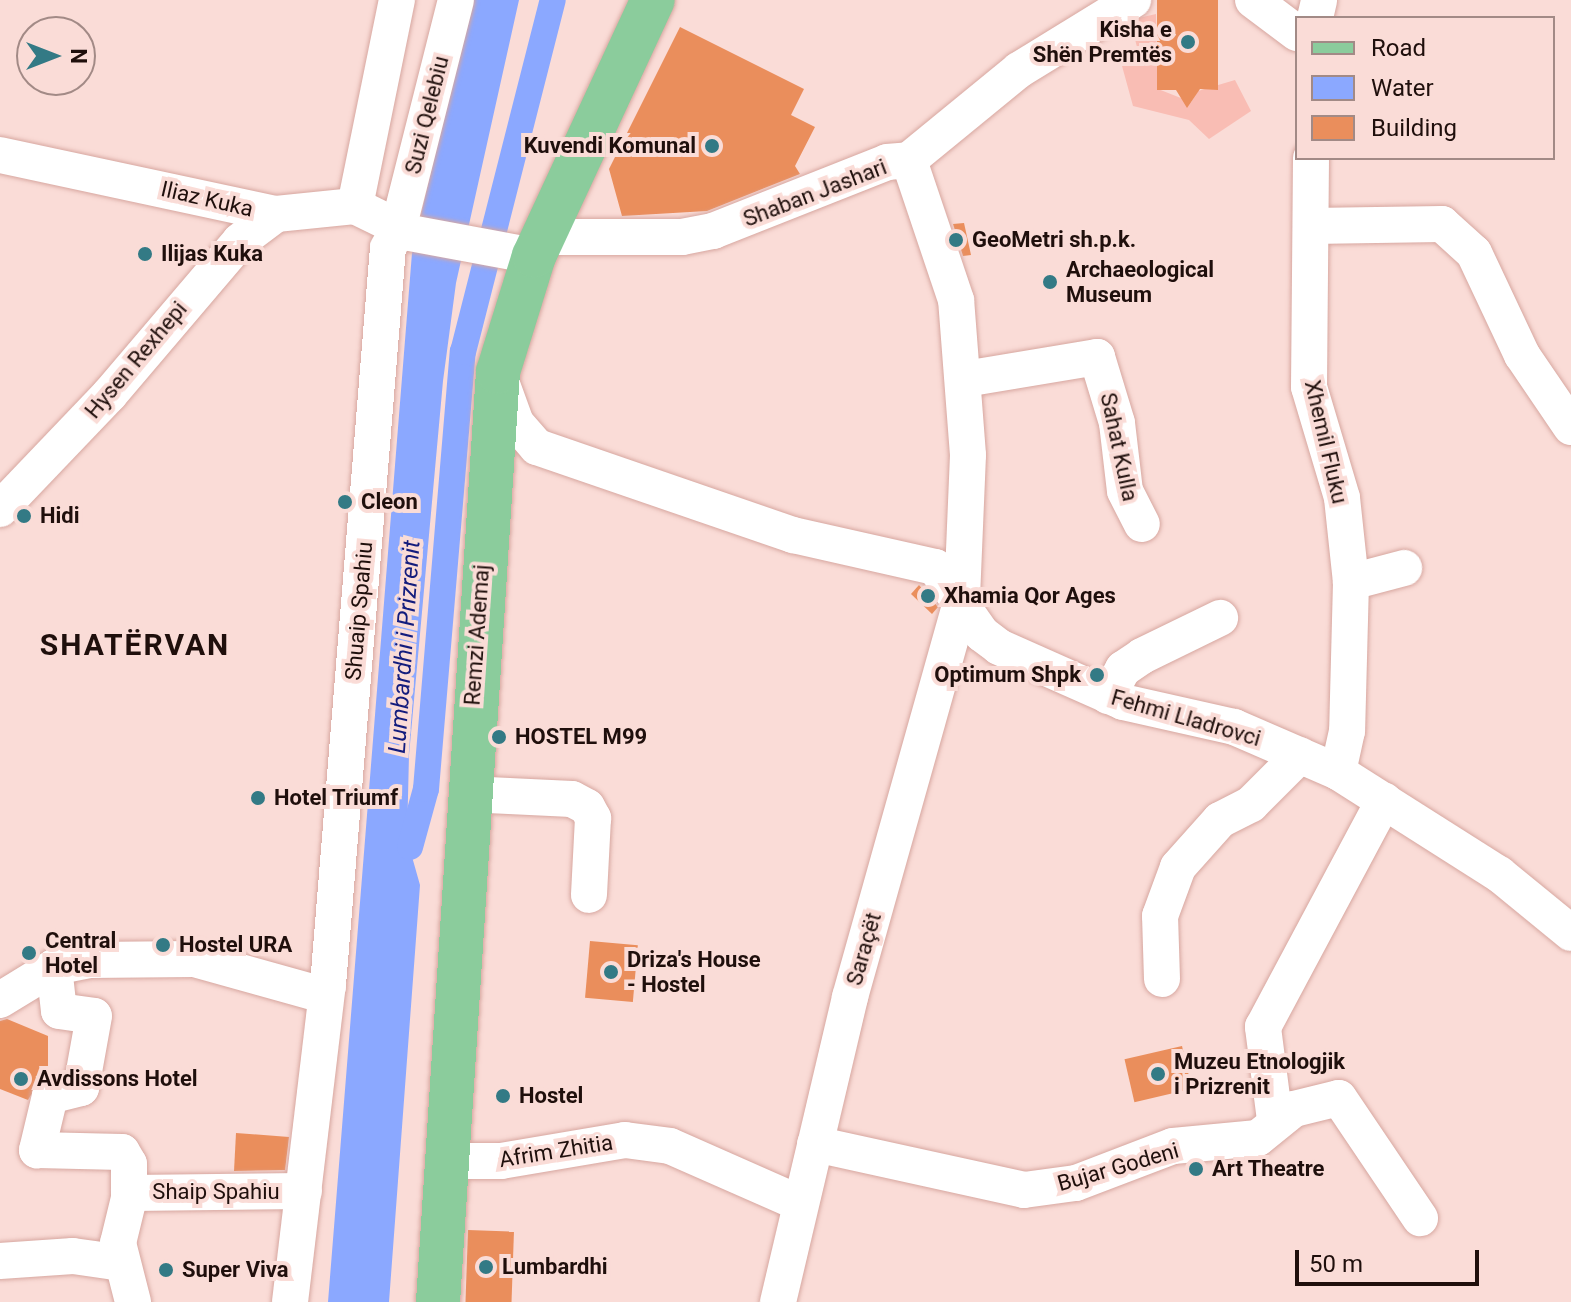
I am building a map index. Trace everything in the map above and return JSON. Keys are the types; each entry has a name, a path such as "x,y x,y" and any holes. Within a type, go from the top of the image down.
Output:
{"main road":[{"name":"Remzi Ademaj","path":"438,1302 467,794 498,372 524,246 653,0"}],"street":[{"path":"397,0 355,206 404,231"},
{"name":"Suzi Qelebiu","path":"404,231 456,0"},
{"name":"Shaban Jashari","path":"404,231 524,246 682,237 713,231 887,162 909,160 1019,70 1133,0"},
{"path":"1253,0 1295,32"},
{"name":"Iliaz Kuka","path":"0,155 276,214 355,206"},
{"path":"909,160 956,300 965,379 962,598"},
{"name":"Xhemil Fluku","path":"1311,160 1309,387 1342,498 1351,582 1347,731 1338,772"},
{"name":"Hysen Rexhepi","path":"0,509 240,241 276,214"},
{"path":"1311,226 1442,224 1474,253 1522,355 1571,427"},
{"name":"Shuaip Spahiu","path":"290,1302 323,995 388,248 404,231"},
{"name":"Sahat Kulla","path":"965,379 1097,357 1117,423 1125,491 1142,524"},
{"name":"Fehmi Lladrovci","path":"498,372 516,423 537,447 793,535 935,567 962,598 982,634 999,647 1108,696 1234,727 1338,772 1499,874 1571,933"},
{"path":"1351,582 1404,568"},
{"name":"Saraçët","path":"778,1302 799,1203 962,598"},
{"path":"1108,696 1132,662 1220,618"},
{"path":"1162,979 1160,916 1178,867 1220,820 1251,804 1300,755"},
{"path":"467,794 572,799 587,807 593,818 589,895"},
{"path":"1275,1120 1263,1027 1384,800"},
{"path":"0,1000 54,967 89,960 194,959 323,995"},
{"path":"54,967 59,1011 94,1016 81,1088 50,1096 37,1150 122,1152 129,1164 129,1193 118,1243 133,1302"},
{"name":"Bujar Godeni","path":"815,1144 1024,1190 1076,1183 1173,1146 1258,1138 1275,1120 1339,1098 1420,1218"},
{"name":"Afrim Zhitia","path":"444,1161 501,1161 625,1140 670,1146 799,1203"},
{"name":"Shaip Spahiu","path":"129,1193 304,1191"},
{"path":"0,1261 73,1256 122,1263"}],"shaded area":[{"path":"1156,14 1158,89 1191,102 1198,91 1235,80 1251,111 1209,139 1189,120 1133,106 1119,55 1137,47 1130,20"}],"water":[{"name":"Lumbardhi i Prizrenit","path":"471,0 519,0 456,283 443,381 409,755 407,839 420,885 389,1302 328,1302 412,253"}],"building":[{"name":"Kisha e Shën Premtës","path":"1157,0 1218,0 1218,90 1200,89 1187,108 1176,90 1157,90"},
{"name":"Kuvendi Komunal","path":"680,27 804,89 791,115 815,127 795,166 800,174 707,211 622,216 609,169"},
{"path":"964,223 971,255 963,256 953,224"},
{"path":"919,585 938,607 932,614 911,594"},
{"name":"Driza's House - Hostel","path":"590,941 638,945 633,1002 585,998"},
{"name":"Avdissons Hotel","path":"7,1019 48,1036 48,1066 28,1100 0,1089 0,1021"},
{"name":"Muzeu Etnologjik i Prizrenit","path":"1182,1046 1192,1089 1134,1102 1125,1059"},
{"path":"236,1133 289,1137 285,1170 234,1171"},
{"name":"Lumbardhi","path":"468,1230 514,1232 512,1302 465,1302"}],"waterway":[{"path":"410,847 426,789 463,352 553,0"}],"place":[{"name":"Kisha e Shën Premtës","path":"1188,42"},
{"name":"Kuvendi Komunal","path":"712,146"},
{"name":"GeoMetri sh.p.k.","path":"956,240"},
{"name":"Ilijas Kuka","path":"145,254"},
{"name":"Archaeological Museum","path":"1050,282"},
{"name":"Cleon","path":"345,502"},
{"name":"Hidi","path":"24,516"},
{"name":"Xhamia Qor Ages","path":"928,596"},
{"name":"Optimum Shpk","path":"1097,675"},
{"name":"HOSTEL M99","path":"499,737"},
{"name":"Hotel Triumf","path":"258,798"},
{"name":"Hostel URA","path":"163,945"},
{"name":"Central Hotel","path":"29,953"},
{"name":"Driza's House - Hostel","path":"611,972"},
{"name":"Muzeu Etnologjik i Prizrenit","path":"1158,1074"},
{"name":"Avdissons Hotel","path":"21,1079"},
{"name":"Hostel","path":"503,1096"},
{"name":"Art Theatre","path":"1196,1169"},
{"name":"Lumbardhi","path":"486,1267"},
{"name":"Super Viva","path":"166,1270"}],"district":[{"name":"SHATËRVAN","path":"135,645"}]}
